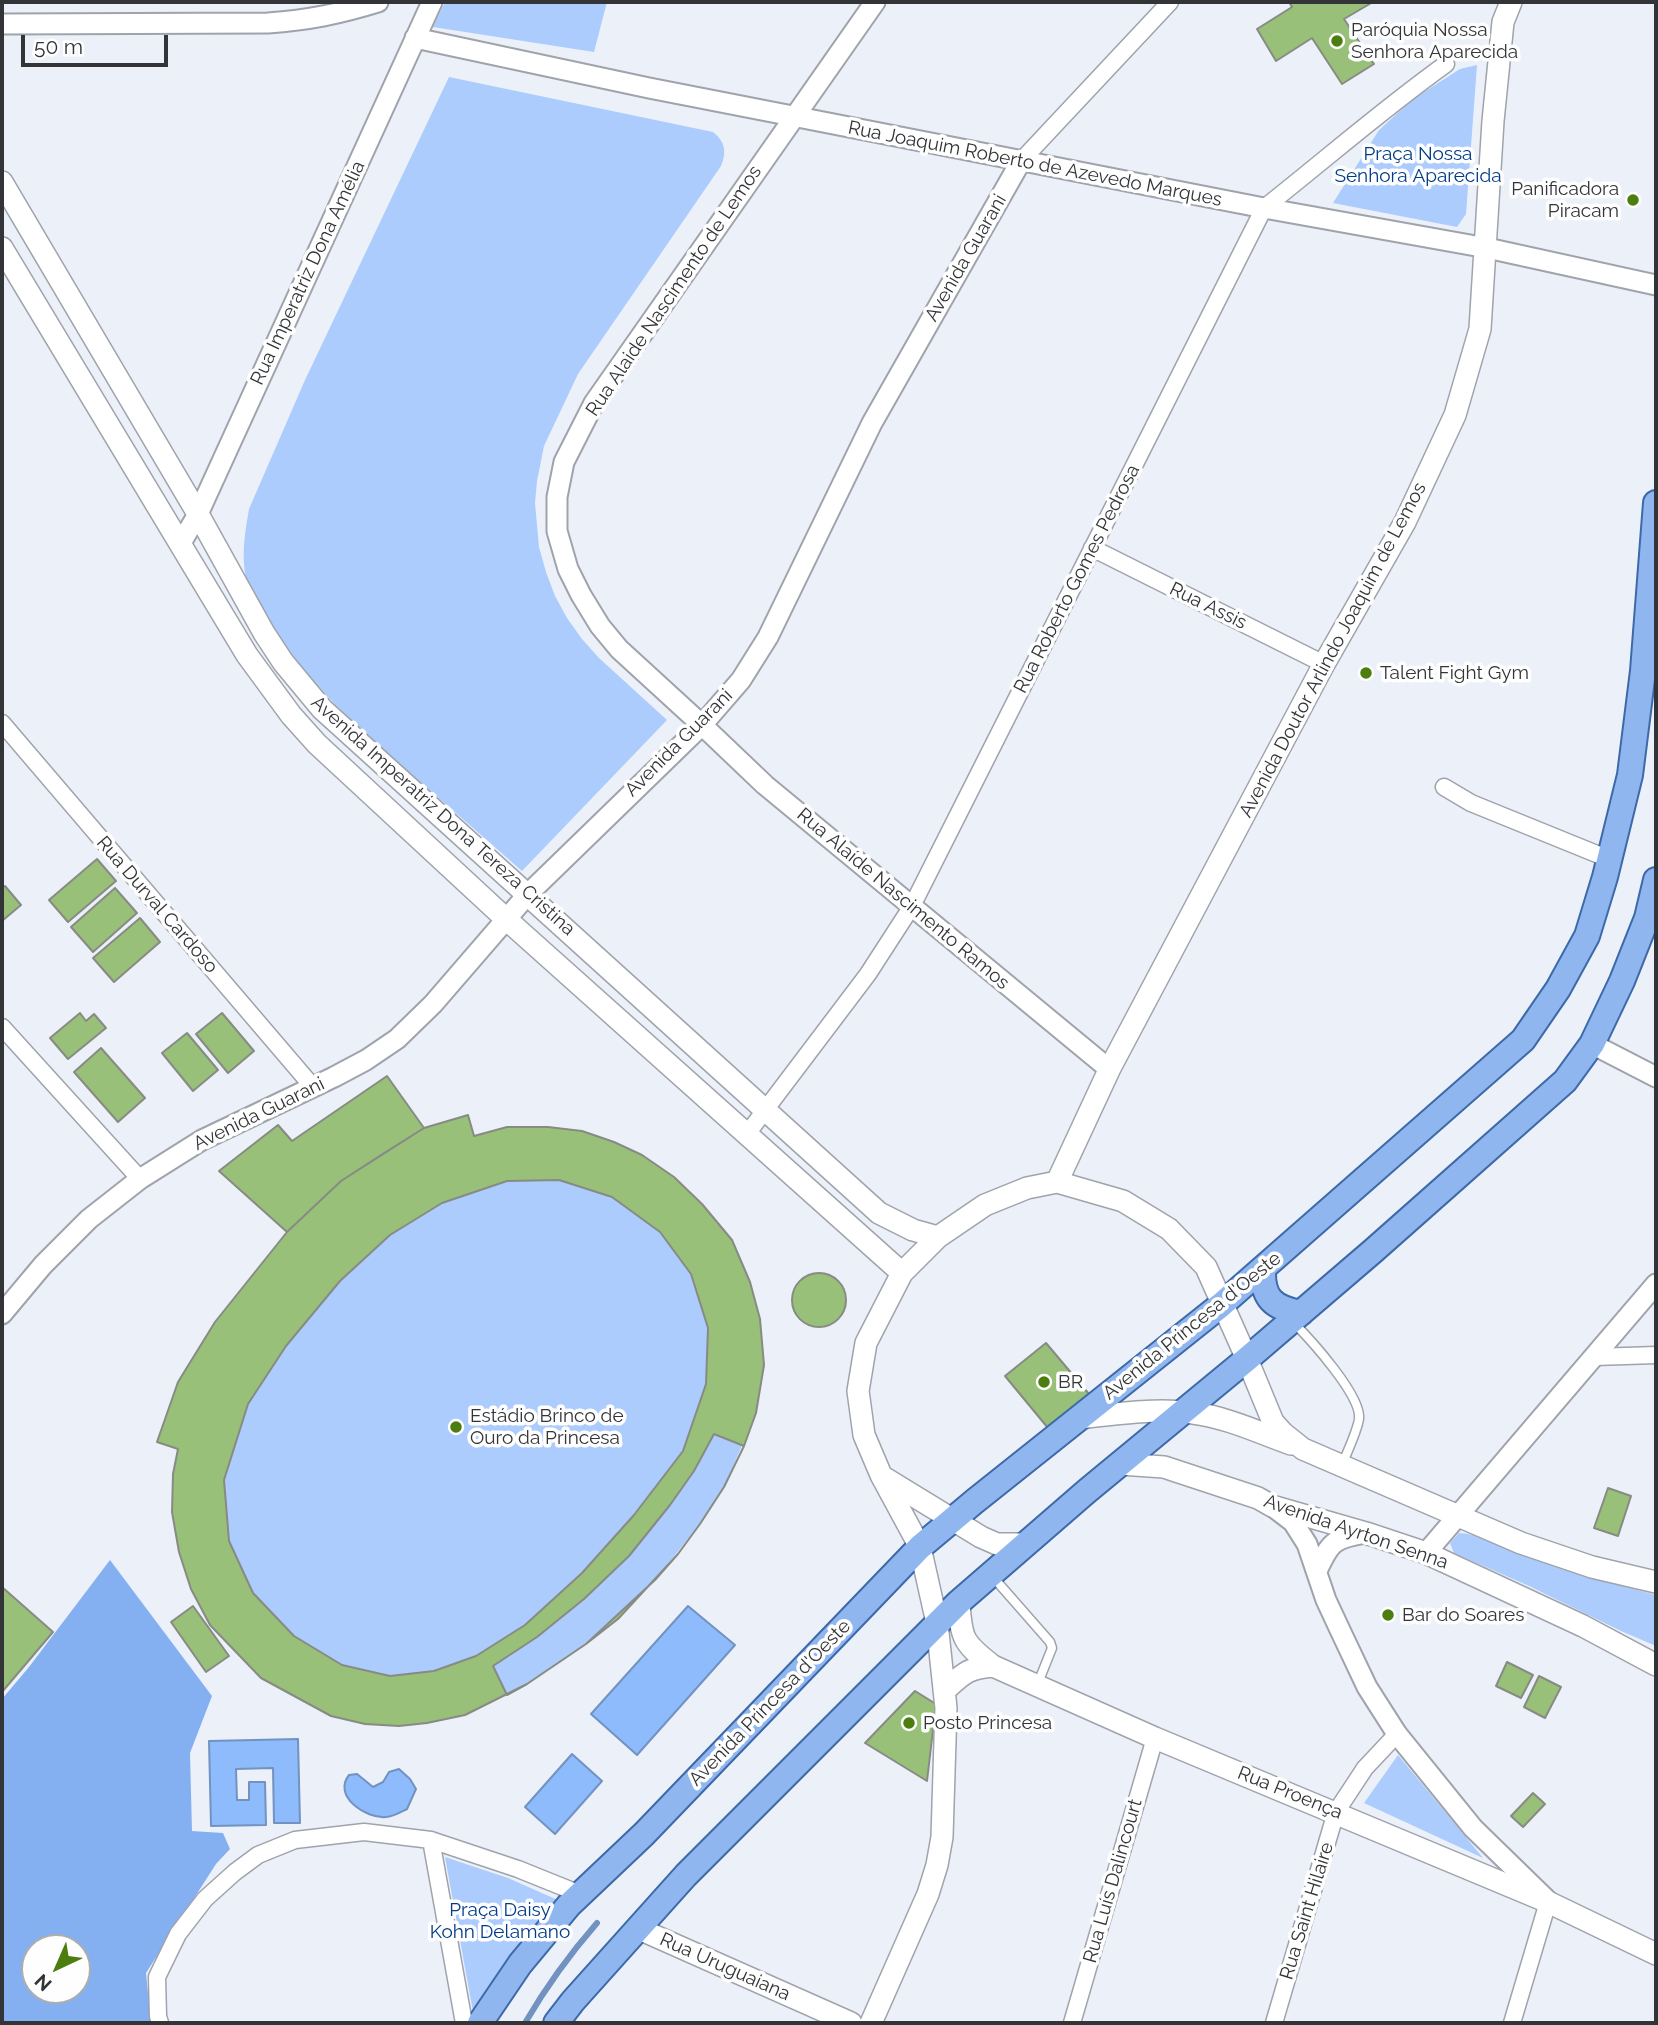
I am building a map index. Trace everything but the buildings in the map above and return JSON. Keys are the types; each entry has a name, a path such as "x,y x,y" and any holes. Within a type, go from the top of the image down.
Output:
{"main road":[{"name":"Avenida Doutor Arlindo Joaquim de Lemos","path":"1057,1182 1109,1069 1324,664 1405,522 1455,415 1480,329 1493,121 1503,22 1511,2"},
{"name":"Avenida Imperatriz Dona Tereza Cristina","path":"2,182 198,514 264,633 283,662 322,709 879,1213 913,1230 938,1237"},
{"name":"Avenida Imperatriz Dona Tereza Cristina","path":"2,248 247,655 291,715 347,772 506,919 902,1273"},
{"name":"Avenida Princesa d'Oeste","path":"480,2023 520,1964 580,1894 644,1834 920,1547 1222,1305 1523,1040 1558,989 1587,936 1609,859 1632,762 1643,671 1656,503"},
{"path":"556,2023 686,1875 959,1602 1296,1317 1565,1081 1592,1044 1622,981 1647,918 1656,880"},
{"path":"871,2023 928,1894 942,1837 946,1708 937,1623 920,1547 881,1475 864,1435 858,1391 866,1343 902,1273 938,1237 985,1205 1027,1188 1057,1182 1123,1202 1169,1229 1206,1268 1273,1422 1303,1449"},
{"path":"1263,1269 1265,1293 1282,1309 1296,1317"},
{"path":"1079,1418 1181,1413 1211,1417 1303,1449 1521,1543 1592,1567 1656,1582"},
{"name":"Avenida Ayrton Senna","path":"1120,1464 1164,1467 1272,1506 1426,1553 1583,1626 1656,1665"},
{"path":"881,1475 981,1537 998,1544 1026,1544"},
{"name":"Rua Proença","path":"959,1602 964,1638 970,1649 993,1666 1155,1738 1548,1902 1656,1954"},
{"name":"Avenida Ayrton Senna","path":"1583,1626 1656,1655"},
{"path":"944,1691 965,1672 993,1666"},
{"name":"Rua Uruguaiana","path":"637,1928 850,2023"}],"street":[{"path":"2,24 268,23 339,14 378,2"},
{"name":"Rua Imperatriz Dona Amélia","path":"181,543 198,514 432,2"},
{"name":"Rua Alaide Nascimento de Lemos","path":"702,724 619,649 594,615 568,569 557,531 557,497 564,462 594,402 875,2"},
{"name":"Avenida Guarani","path":"2,1314 43,1265 89,1219 140,1179 202,1140 366,1060 397,1039 433,1004 528,894 702,724 741,680 768,637 872,423 1021,161 1170,2"},
{"name":"Rua Joaquim Roberto de Azevedo Marques","path":"415,38 794,117 1264,208 1487,248 1656,285"},
{"name":"Rua Roberto Gomes Pedrosa","path":"747,1134 868,974 912,906 1264,208 1406,92 1446,64"},
{"name":"Rua Assis","path":"1092,548 1324,664"},
{"name":"Rua Durval Cardoso","path":"2,723 313,1087"},
{"name":"Rua Alaíde Nascimento Ramos","path":"702,724 765,785 1109,1069"},
{"path":"1444,787 1471,803 1609,859"},
{"path":"2,1027 140,1179"},
{"path":"1592,1044 1656,1077"},
{"path":"1426,1553 1656,1284"},
{"path":"1594,1357 1656,1355"},
{"path":"1272,1506 1293,1522 1302,1534 1326,1601 1367,1687 1397,1734 1473,1828 1548,1902 1512,2023"},
{"path":"1317,1571 1327,1549 1337,1540 1348,1535 1366,1533"},
{"name":"Rua Saint Hilaire","path":"1274,2023 1336,1812 1365,1768 1397,1734"},
{"name":"Rua Luís Dalincourt","path":"1072,2023 1155,1738"},
{"path":"160,2023 158,1977 178,1934 205,1899 235,1871 258,1855 295,1840 364,1832 431,1840 518,1869 580,1894"},
{"path":"431,1840 464,2023"}],"lane":[{"path":"1296,1317 1356,1403 1359,1418 1342,1465"},
{"path":"990,1575 1051,1642 1052,1648 1037,1686"}],"green space":[{"path":"445,2 607,2 594,52 433,27"},
{"name":"Praça Nossa Senhora Aparecida","path":"1477,65 1466,214 1457,227 1333,203 1379,130 1413,99 1460,69"},
{"path":"449,77 713,132 720,139 724,151 721,166 578,374 544,446 537,481 535,503 539,547 555,596 567,618 599,658 667,720 522,871 374,742 319,687 255,600 244,566 249,509 305,380"},
{"name":"Estádio Brinco de Ouro da Princesa","path":"468,1115 475,1136 507,1127 582,1131 614,1142 642,1155 674,1177 702,1204 732,1240 750,1282 760,1319 764,1365 756,1413 724,1487 700,1524 655,1580 618,1619 527,1684 465,1715 399,1726 365,1724 331,1716 261,1678 210,1625 191,1589 172,1512 173,1474 178,1449 157,1442 178,1382 215,1322 287,1232 381,1155 424,1128"},
{"path":"1459,1533 1482,1538 1571,1571 1656,1595 1656,1646 1454,1553 1450,1543"},
{"path":"1398,1755 1483,1858 1364,1803"},
{"name":"Praça Daisy Kohn Delamano","path":"445,1857 508,1878 569,1905 475,2023"}],"shaded area":[{"path":"110,1560 212,1696 190,1753 192,1831 223,1833 230,1849 216,1864 146,1973 151,2023 2,2023 2,1699"},
{"path":"688,1606 735,1645 637,1755 591,1714"},
{"path":"298,1739 300,1823 274,1823 273,1768 236,1769 237,1800 249,1800 249,1782 265,1782 266,1825 211,1826 209,1741"},
{"path":"572,1754 602,1781 555,1834 525,1807"},
{"path":"399,1769 416,1789 407,1809 391,1816 378,1817 361,1810 348,1798 345,1783 349,1775 357,1774 373,1787 383,1782 389,1772"}],"waterway":[{"path":"525,2023 558,1971 597,1923"}],"place":[{"name":"Paróquia Nossa Senhora Aparecida","path":"1337,41"},
{"name":"Panificadora Piracam","path":"1633,200"},
{"name":"Talent Fight Gym","path":"1366,673"},
{"name":"BR","path":"1044,1382"},
{"name":"Estádio Brinco de Ouro da Princesa","path":"456,1427"},
{"name":"Bar do Soares","path":"1388,1615"},
{"name":"Posto Princesa","path":"909,1723"}]}
